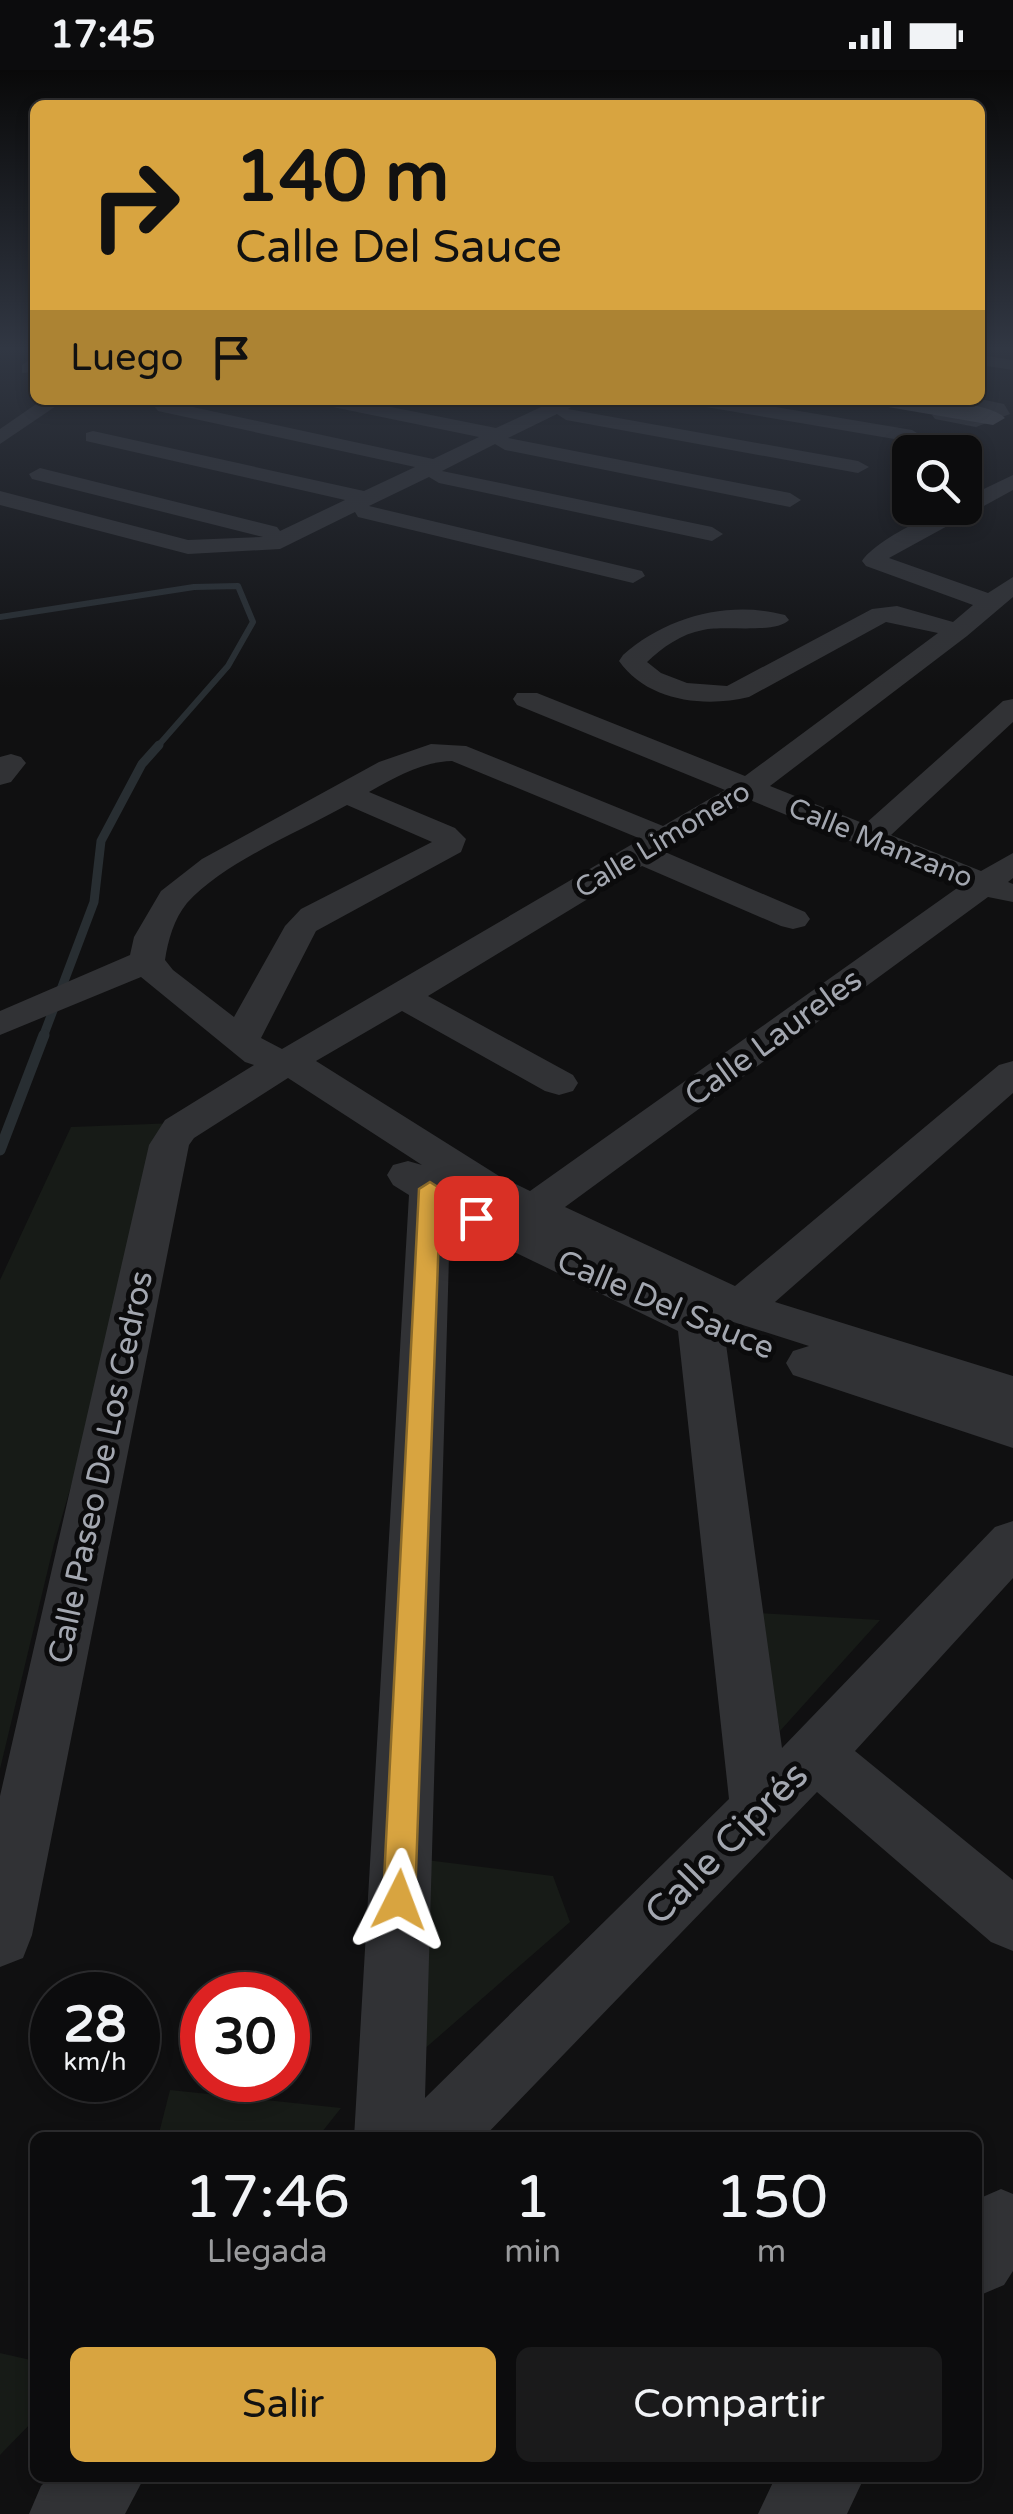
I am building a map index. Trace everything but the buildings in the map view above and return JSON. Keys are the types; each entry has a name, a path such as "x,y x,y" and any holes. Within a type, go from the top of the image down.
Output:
{"street":[{"path":"186,460 633,576"},
{"path":"391,460 712,534"},
{"path":"0,498 188,547 290,543 460,460"},
{"path":"601,460 790,500"},
{"path":"824,460 858,467"},
{"path":"40,474 290,543"},
{"path":"982,498 1013,481"},
{"path":"932,525 874,560 986,614"},
{"path":"834,639 773,610 694,621 632,661 650,678 716,696 738,691 888,613 986,614"},
{"name":"Calle Limonero","path":"263,1058 402,996 749,788 986,614"},
{"name":"Calle Manzano","path":"527,699 868,838 1004,881"},
{"path":"868,838 1013,707"},
{"path":"0,1024 147,961 151,937 173,898 214,866 390,768 431,752 456,752 652,845 793,919"},
{"path":"263,1058 302,926 313,916 450,845 450,839 444,835 348,794"},
{"name":"Calle Laureles","path":"532,1210 1004,881"},
{"name":"Calle Del Sauce","path":"147,961 160,978 430,1189 476,1218 720,1315 1013,1394"},
{"path":"402,996 558,1083"},
{"name":"Calle Del Sauce","path":"263,1058 484,1186 720,1315 763,1348 1013,1429"},
{"name":"Calle Paseo De Los Cedros","path":"0,1935 168,1145 193,1118 263,1058"},
{"path":"760,1808 720,1315 1013,1073"},
{"path":"389,2132 430,1189"},
{"name":"Calle Ciprés","path":"440,2132 814,1754 1013,1542"},
{"path":"814,1754 1013,1920"},
{"path":"69,2514 100,2482"},
{"path":"798,2514 821,2482"}],"shaded area":[{"path":"177,1123 54,1544 0,1769 0,1280 71,1127"},
{"path":"759,1613 880,1620 780,1731"},
{"path":"402,1857 553,1876 570,1922 406,2065"},
{"path":"170,2090 180,2091 180,2102 284,2102 341,2108 322,2132 159,2132"},
{"path":"0,2353 30,2360 30,2424 0,2455"}],"waterway":[{"path":"0,617 194,587 238,586 253,622 228,666 157,747"},
{"path":"43,1037 94,902 101,841 142,764 159,745"},
{"path":"0,1150 44,1035"}],"route":[{"path":"399,1900 430,1189 476,1218"}]}
